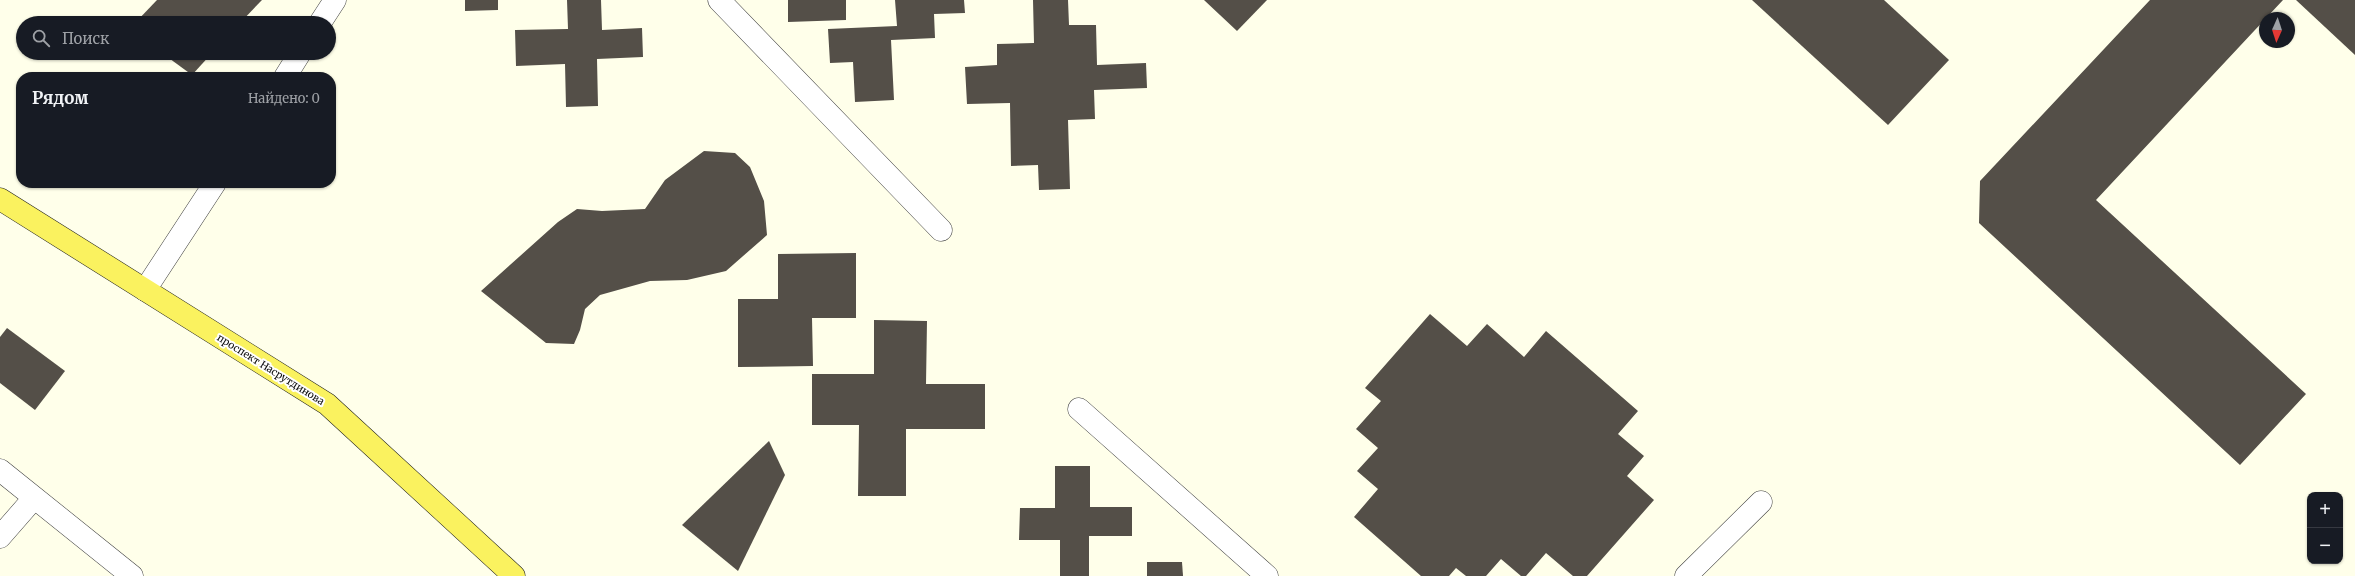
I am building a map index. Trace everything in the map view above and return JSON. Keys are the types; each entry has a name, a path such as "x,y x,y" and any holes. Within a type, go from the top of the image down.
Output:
{"main road":[{"name":"проспект Насрутдинова","path":"0,199 327,404 514,576"}],"street":[{"path":"325,16 335,0"},
{"path":"719,0 941,230"},
{"path":"287,72 295,60"},
{"path":"145,290 212,188"},
{"path":"1079,409 1267,576"},
{"path":"0,470 132,576"},
{"path":"0,537 34,498"},
{"path":"1686,576 1761,502"}],"building":[{"path":"157,0 262,0 247,16 142,16"},
{"path":"465,0 498,0 498,10 465,11"},
{"path":"567,0 601,0 602,30 642,28 643,57 597,59 598,106 566,107 565,64 516,66 515,30 568,29"},
{"path":"788,0 846,0 846,20 788,22"},
{"path":"895,0 964,0 965,13 934,14 935,38 891,40 894,100 855,102 853,62 830,63 828,29 897,26"},
{"path":"1033,0 1068,0 1069,25 1096,25 1097,65 1146,63 1147,88 1094,90 1095,119 1068,120 1070,189 1039,190 1038,165 1011,166 1010,103 967,104 965,67 997,65 997,44 1034,43"},
{"path":"1204,0 1267,0 1237,31"},
{"path":"1752,0 1884,0 1949,60 1888,125"},
{"path":"2150,0 2283,0 2272,12 2259,12 2259,26 2096,200 2306,394 2240,465 1979,223 1980,181"},
{"path":"2296,0 2355,0 2355,55"},
{"path":"172,60 206,60 195,72 188,72"},
{"path":"704,151 735,153 750,167 764,201 767,235 726,271 687,280 650,281 600,295 585,309 580,330 574,344 546,343 481,291 558,222 577,209 602,211 645,209 665,180"},
{"path":"856,253 856,318 812,318 813,366 738,367 738,299 778,299 778,254"},
{"path":"1430,314 1467,346 1487,324 1524,357 1546,331 1638,411 1618,434 1644,456 1627,476 1654,500 1587,576 1573,576 1546,553 1526,576 1521,576 1501,559 1486,576 1466,576 1456,568 1449,576 1421,576 1354,517 1378,489 1357,471 1378,448 1356,429 1381,401 1365,388"},
{"path":"874,320 927,321 926,384 985,384 985,429 906,429 906,496 858,496 859,425 812,425 812,374 874,374"},
{"path":"7,328 65,371 35,410 0,383 0,337"},
{"path":"769,441 785,475 738,571 682,525"},
{"path":"1055,466 1090,466 1090,507 1132,507 1132,536 1089,536 1089,576 1060,576 1060,540 1019,540 1020,508 1055,508"},
{"path":"1147,562 1182,562 1183,576 1147,576"}]}
